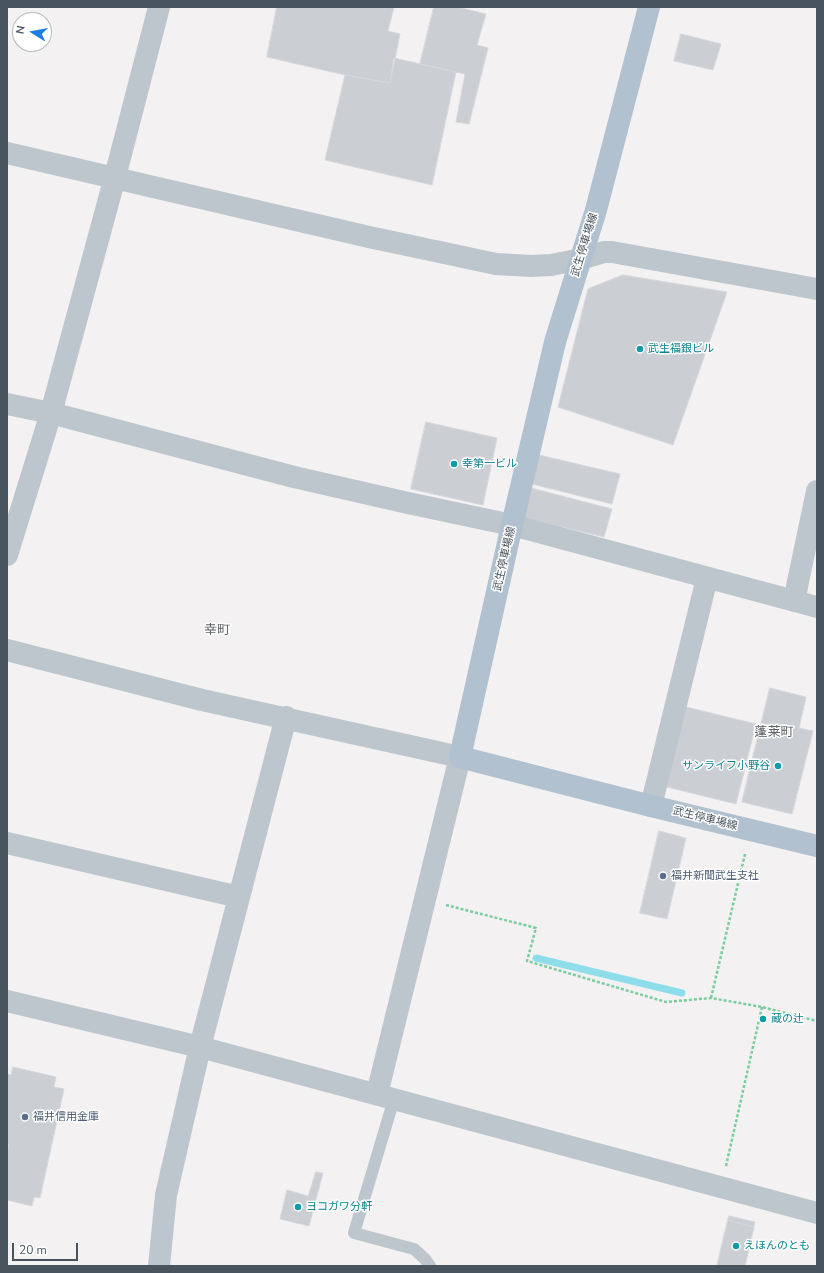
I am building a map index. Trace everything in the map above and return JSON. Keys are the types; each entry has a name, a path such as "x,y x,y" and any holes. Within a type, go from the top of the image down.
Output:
{"main road":[{"name":"武生停車場線","path":"649,7 596,210 555,342 460,757 651,806 817,846"}],"street":[{"path":"7,555 51,413 159,7"},
{"path":"7,153 369,237 496,264 514,266 551,265 604,252 620,253 817,289"},
{"path":"7,404 51,413 294,477 512,525 817,607"},
{"path":"794,601 817,492"},
{"path":"651,806 707,578"},
{"path":"7,650 202,700 460,757 385,1096"},
{"path":"159,1266 166,1195 200,1047 286,718"},
{"path":"7,843 239,898"},
{"path":"7,1001 200,1047 817,1213"}],"lane":[{"path":"385,1096 354,1233 414,1248 430,1266"}],"path":[{"path":"711,998 745,854"},
{"path":"444,904 536,928 527,961 666,1002 711,998 762,1007 817,1021"},
{"path":"726,1168 762,1007"}],"building":[{"path":"277,7 394,7 388,31 400,34 390,83 345,75 267,57"},
{"path":"434,7 457,7 486,14 477,45 488,48 469,124 456,122 465,74 420,64"},
{"path":"681,34 721,44 713,70 674,61"},
{"path":"394,58 456,72 432,185 325,160 345,75 390,83"},
{"name":"武生福銀ビル","path":"623,275 727,292 673,445 558,407 588,289"},
{"name":"幸第一ビル","path":"426,422 497,438 483,505 411,489"},
{"path":"539,455 620,474 612,504 532,484"},
{"path":"531,488 612,509 604,537 524,518"},
{"name":"サンライフ小野谷","path":"770,688 806,697 799,728 813,731 792,814 742,802"},
{"path":"682,706 756,724 736,804 663,786"},
{"name":"福井新聞武生支社","path":"659,831 686,838 667,919 640,913"},
{"path":"13,1067 56,1077 54,1087 64,1089 40,1198 34,1197 32,1206 7,1200 7,1155 9,1145 7,1144 7,1074 11,1075"},
{"name":"ヨコガワ分軒","path":"316,1172 323,1173 309,1226 280,1219 287,1190 308,1196"},
{"path":"729,1216 755,1222 754,1227 728,1220"},
{"name":"えほんのとも","path":"728,1220 754,1227 745,1266 717,1266"}],"waterway":[{"path":"536,958 682,993"}],"place":[{"name":"武生福銀ビル","path":"640,349"},
{"name":"幸第一ビル","path":"454,464"},
{"name":"サンライフ小野谷","path":"778,766"},
{"name":"福井新聞武生支社","path":"663,876"},
{"name":"蔵の辻","path":"763,1019"},
{"name":"福井信用金庫","path":"25,1117"},
{"name":"ヨコガワ分軒","path":"298,1207"},
{"name":"えほんのとも","path":"736,1246"}],"district":[{"name":"幸町","path":"217,631"},
{"name":"蓬莱町","path":"774,733"}]}
